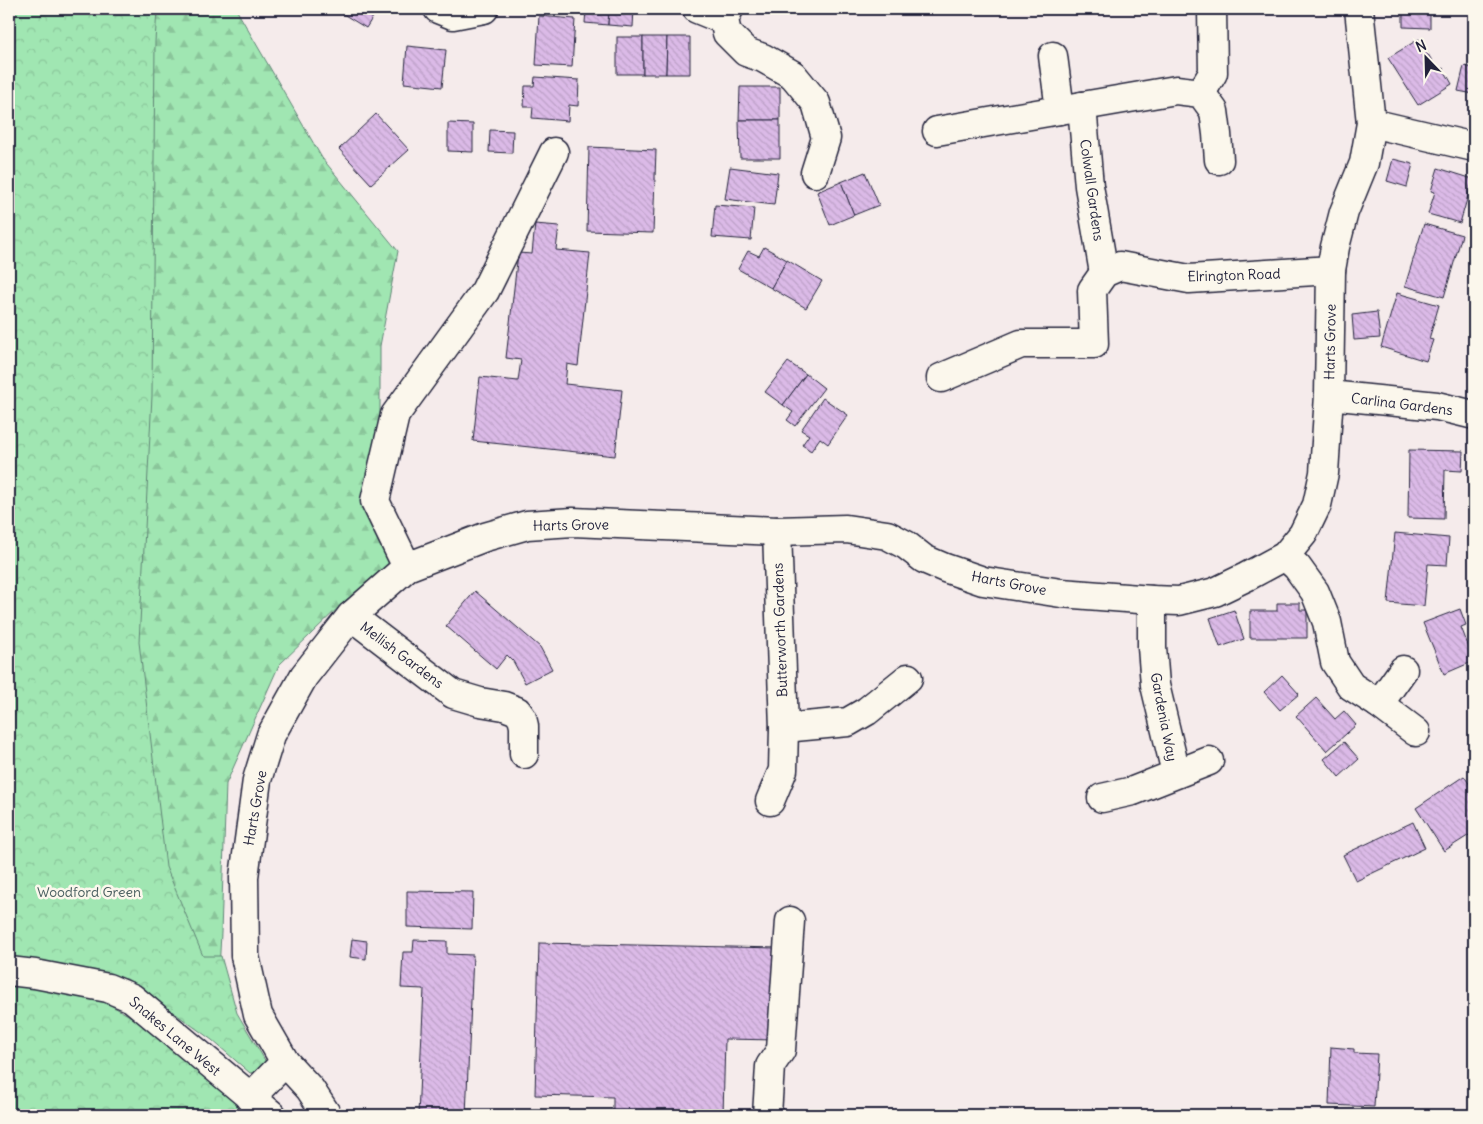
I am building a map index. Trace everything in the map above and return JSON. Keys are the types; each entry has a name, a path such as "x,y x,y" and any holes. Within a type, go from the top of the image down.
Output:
{"street":[{"path":"438,9 453,15 484,9"},
{"path":"698,9 726,14 727,34 746,52 763,58 793,75 816,103 826,138 815,173"},
{"path":"1201,93 1213,73 1212,9"},
{"name":"Harts Grove","path":"328,1115 310,1089 285,1062 258,1015 245,956 244,877 257,780 272,735 304,676 351,616 407,568 485,537 527,525 573,522 777,531 846,529 887,535 906,545 924,559 983,581 1061,593 1152,600 1178,601 1215,592 1246,578 1285,556 1302,534 1317,505 1324,473 1329,395 1331,270 1344,212 1364,163 1371,123 1359,9"},
{"name":"Colwall Gardens","path":"1053,56 1071,108 1089,186 1104,273"},
{"path":"937,131 1176,90 1201,93 1214,111 1218,160"},
{"path":"1371,123 1474,147"},
{"path":"407,568 375,501 396,415 485,291 554,152"},
{"name":"Elrington Road","path":"1104,273 1120,266 1189,278 1331,270"},
{"path":"941,378 1021,344 1094,344 1092,290 1104,273"},
{"name":"Carlina Gardens","path":"1329,395 1436,406 1474,415"},
{"name":"Butterworth Gardens","path":"770,801 783,770 784,728 777,531"},
{"path":"1285,556 1297,567 1316,592 1327,622 1335,662 1351,686 1416,732"},
{"name":"Gardenia Way","path":"1152,600 1152,647 1155,685 1176,773"},
{"name":"Mellish Gardens","path":"351,616 453,694 517,711 522,718 524,726 524,754"},
{"path":"1378,704 1403,670"},
{"path":"784,728 848,722 867,711 908,678"},
{"name":"Gardenia Way","path":"1102,798 1133,791 1209,761"},
{"path":"767,1115 770,1066 781,1050 790,921"},
{"name":"Snakes Lane West","path":"9,971 108,988 132,998 272,1115"},
{"path":"250,1098 285,1062"}],"green space":[{"name":"Woodford Green","path":"9,9 157,9 155,42 152,396 139,642 166,867 203,956 221,956 237,1013 266,1062 259,1071 250,1073 212,1040 127,979 9,960"},
{"path":"91,9 236,9 322,158 398,251 380,346 380,462 399,561 344,602 279,665 226,784 217,1008 139,967"},
{"path":"9,984 77,993 107,1003 135,1019 168,1042 251,1115 9,1115"}],"building":[{"path":"335,9 378,9 366,28"},
{"path":"586,9 609,9 608,25 585,23"},
{"path":"609,9 634,9 633,27 608,25"},
{"path":"1403,9 1430,9 1430,28 1403,27"},
{"path":"539,16 575,19 572,67 536,65"},
{"path":"617,37 643,37 643,74 617,74"},
{"path":"643,37 667,37 666,74 643,74"},
{"path":"667,37 690,37 690,74 666,74"},
{"path":"1419,39 1438,71 1443,68 1452,84 1418,105 1388,58"},
{"path":"407,46 446,50 442,87 404,83"},
{"path":"1464,66 1474,68 1474,94 1458,91"},
{"path":"535,77 579,80 578,106 569,105 568,121 532,118 533,107 524,107 525,86 534,86"},
{"path":"740,87 780,87 780,120 739,120"},
{"path":"376,114 409,150 371,184 339,149"},
{"path":"739,120 780,120 780,158 740,158"},
{"path":"448,123 473,124 473,152 448,151"},
{"path":"490,130 513,131 512,153 489,152"},
{"path":"589,147 656,150 653,233 587,231"},
{"path":"1393,159 1413,164 1407,187 1387,181"},
{"path":"730,167 778,173 774,205 725,199"},
{"path":"1438,168 1473,179 1460,223 1428,214 1435,192 1431,191"},
{"path":"865,172 879,205 854,215 841,182"},
{"path":"841,182 854,215 830,225 817,192"},
{"path":"715,205 754,208 751,240 712,237"},
{"path":"535,224 559,226 556,250 590,253 578,366 567,364 565,384 622,390 615,456 473,441 480,377 518,381 521,360 506,358 518,253 532,254"},
{"path":"1424,224 1462,235 1444,297 1405,286"},
{"path":"764,247 787,260 771,288 738,269 748,251 759,256"},
{"path":"787,260 822,281 806,308 771,288"},
{"path":"1397,293 1439,305 1429,339 1433,340 1426,361 1381,347"},
{"path":"1377,312 1380,338 1354,340 1352,315"},
{"path":"788,362 806,374 783,405 765,392"},
{"path":"806,374 824,388 795,426 787,420 793,412 783,405"},
{"path":"823,398 848,415 828,444 820,438 811,451 802,445 809,435 801,430"},
{"path":"1409,450 1463,451 1462,471 1445,470 1444,519 1408,518"},
{"path":"1395,533 1449,538 1447,565 1428,564 1424,606 1388,603"},
{"path":"475,591 540,647 552,669 525,683 513,661 507,655 496,669 446,626"},
{"path":"1277,603 1300,603 1300,610 1307,610 1307,638 1250,638 1250,611 1277,611"},
{"path":"1460,609 1466,625 1461,627 1474,661 1444,674 1423,623"},
{"path":"1234,610 1244,639 1220,647 1210,618"},
{"path":"1282,675 1299,694 1280,710 1264,692"},
{"path":"1316,698 1335,719 1344,711 1356,725 1327,751 1296,716"},
{"path":"1344,742 1359,759 1339,777 1324,759"},
{"path":"1464,776 1474,791 1474,832 1444,851 1416,808"},
{"path":"1413,822 1425,848 1356,881 1343,855"},
{"path":"407,891 473,892 472,929 407,927"},
{"path":"352,939 367,941 366,959 350,957"},
{"path":"414,940 447,941 447,954 473,955 466,1115 418,1115 424,989 401,988 403,952 413,952"},
{"path":"539,943 778,948 776,1040 725,1039 723,1115 613,1112 613,1097 535,1095"},
{"path":"1331,1047 1354,1049 1354,1053 1377,1054 1374,1107 1329,1105"}]}
